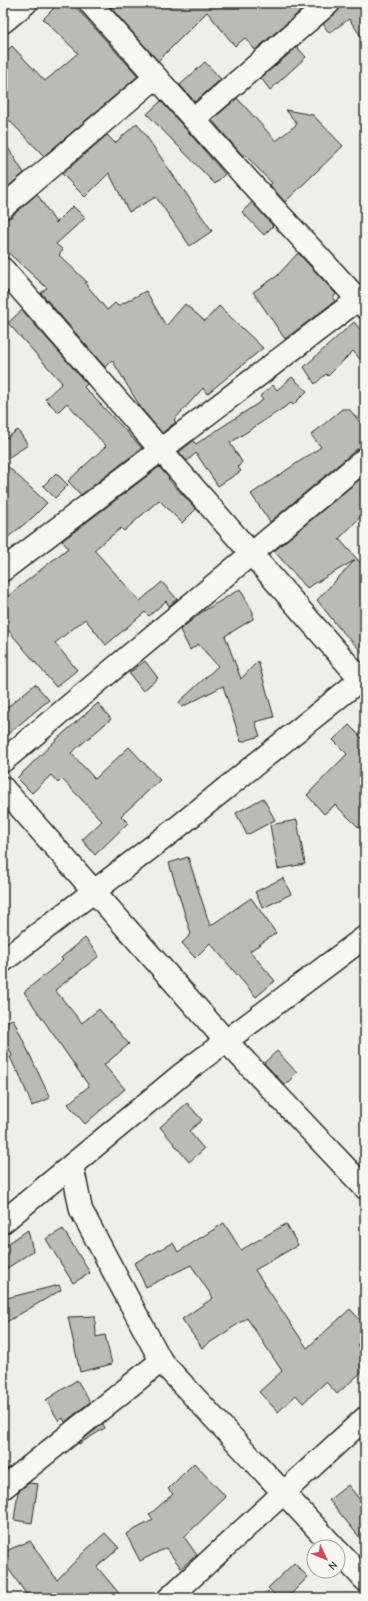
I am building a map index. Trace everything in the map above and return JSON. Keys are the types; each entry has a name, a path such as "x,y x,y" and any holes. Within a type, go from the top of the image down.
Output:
{"street":[{"path":"3,22 26,3"},
{"path":"3,570 160,449 363,300 194,119 90,3"},
{"path":"194,119 329,3"},
{"path":"3,207 156,77"},
{"path":"3,269 364,680 174,830 3,961"},
{"path":"3,761 365,459"},
{"path":"3,788 226,1041 365,1188"},
{"path":"3,1222 182,1074 365,937"},
{"path":"72,1164 81,1210 161,1361 326,1539"},
{"path":"3,1488 161,1361"},
{"path":"168,1598 365,1418"},
{"path":"346,1560 365,1580"}],"building":[{"path":"59,3 72,3 138,76 44,156 3,114 3,54 12,46 45,81 78,53 43,19"},
{"path":"117,3 310,3 255,50 245,38 235,46 207,12 158,61 111,8"},
{"path":"341,3 365,3 365,42 349,19 329,33 323,24 337,12"},
{"path":"297,47 306,57 270,90 261,78"},
{"path":"205,62 221,79 195,102 180,85"},
{"path":"237,98 276,141 297,124 286,110 313,115 343,146 285,202 270,185 272,183 244,154 243,156 212,120"},
{"path":"161,101 225,174 215,184 147,114"},
{"path":"137,123 212,231 190,246 156,197 129,212 109,173 85,197 62,174 107,135 115,143"},
{"path":"3,140 24,173 3,191"},
{"path":"37,194 56,223 73,206 85,218 56,244 63,250 59,255 87,282 85,283 107,310 115,303 118,306 146,291 166,326 185,304 205,321 219,306 263,348 207,394 203,388 174,420 176,422 162,433 141,408 112,360 105,367 41,293 47,288 3,248 3,219 11,217"},
{"path":"252,202 273,226 264,235 242,212"},
{"path":"298,253 336,294 333,298 335,301 285,339 253,292 277,276"},
{"path":"22,310 87,384 84,387 142,448 81,495 68,481 106,446 67,403 58,412 45,399 62,383 8,323"},
{"path":"354,322 365,335 365,365 353,351 328,376 326,374 315,384 304,367"},
{"path":"292,377 307,391 293,405 291,403 230,443 242,462 238,467 241,471 218,486 196,453 187,461 179,452 193,441 196,444 263,400 260,396 273,385 277,390"},
{"path":"342,409 349,409 365,428 365,447 357,449 270,522 251,494 321,447 311,435"},
{"path":"18,430 28,445 3,461 3,440"},
{"path":"3,462 47,503 31,519 3,541"},
{"path":"159,467 196,509 182,523 159,500 124,531 121,528 94,550 140,601 162,582 177,599 169,606 166,601 149,616 145,612 106,645 85,619 55,643 77,670 56,687 3,624 3,600 68,548 62,541"},
{"path":"56,473 68,485 55,498 43,486"},
{"path":"365,475 365,512 339,539 365,568 365,655 339,628 317,600 355,560 307,588 274,551"},
{"path":"240,589 253,612 253,619 225,636 241,679 258,661 274,717 255,722 260,736 241,742 223,686 182,707 179,702 218,666 198,644 190,650 180,630 202,612"},
{"path":"145,661 158,678 143,691 129,673"},
{"path":"35,684 49,700 3,738 3,711"},
{"path":"98,703 111,719 71,753 95,779 129,747 160,780 121,816 128,823 95,855 82,840 102,821 62,779 58,783 51,775 32,793 17,778 59,737"},
{"path":"349,725 362,738 365,735 365,833 335,805 324,814 307,795 347,754 333,740"},
{"path":"263,798 275,820 247,835 236,813"},
{"path":"297,820 305,864 278,869 270,825"},
{"path":"188,857 210,926 251,898 276,933 250,951 275,981 256,997 210,943 195,958 182,943 191,934 169,863"},
{"path":"283,878 291,894 263,908 255,892"},
{"path":"85,938 99,956 55,990 82,1023 99,1009 129,1044 104,1065 125,1089 85,1124 68,1104 89,1086 24,992 63,960 61,958"},
{"path":"13,1019 50,1098 32,1106 18,1071 17,1072 10,1057 12,1056 3,1033 3,1023"},
{"path":"277,1051 297,1073 285,1085 264,1063"},
{"path":"187,1103 202,1120 189,1131 204,1149 189,1162 160,1127"},
{"path":"224,1223 241,1250 286,1224 298,1245 255,1270 307,1348 350,1309 365,1325 365,1338 357,1345 365,1354 365,1369 337,1394 326,1382 303,1403 296,1395 278,1412 259,1392 282,1371 247,1318 202,1348 182,1319 213,1298 191,1265 146,1287 134,1263 173,1243 178,1252"},
{"path":"63,1229 90,1273 73,1283 46,1239"},
{"path":"28,1230 33,1251 3,1271 3,1247"},
{"path":"59,1285 61,1290 3,1324 3,1299"},
{"path":"95,1316 96,1337 105,1335 112,1364 80,1372 68,1317"},
{"path":"77,1380 90,1402 65,1422 63,1418 59,1421 46,1400"},
{"path":"103,1424 105,1428 79,1444 78,1443"},
{"path":"194,1463 226,1497 184,1537 197,1555 181,1568 166,1548 140,1561 126,1534 153,1520 149,1515 173,1494 168,1489"},
{"path":"29,1483 38,1484 32,1523 14,1520 18,1492"},
{"path":"348,1485 365,1506 365,1544 329,1500"},
{"path":"105,1533 119,1548 97,1567 123,1598 29,1598 3,1561 3,1552 30,1541 57,1580"},
{"path":"294,1563 306,1575 306,1579 287,1598 278,1598 268,1588"}]}
